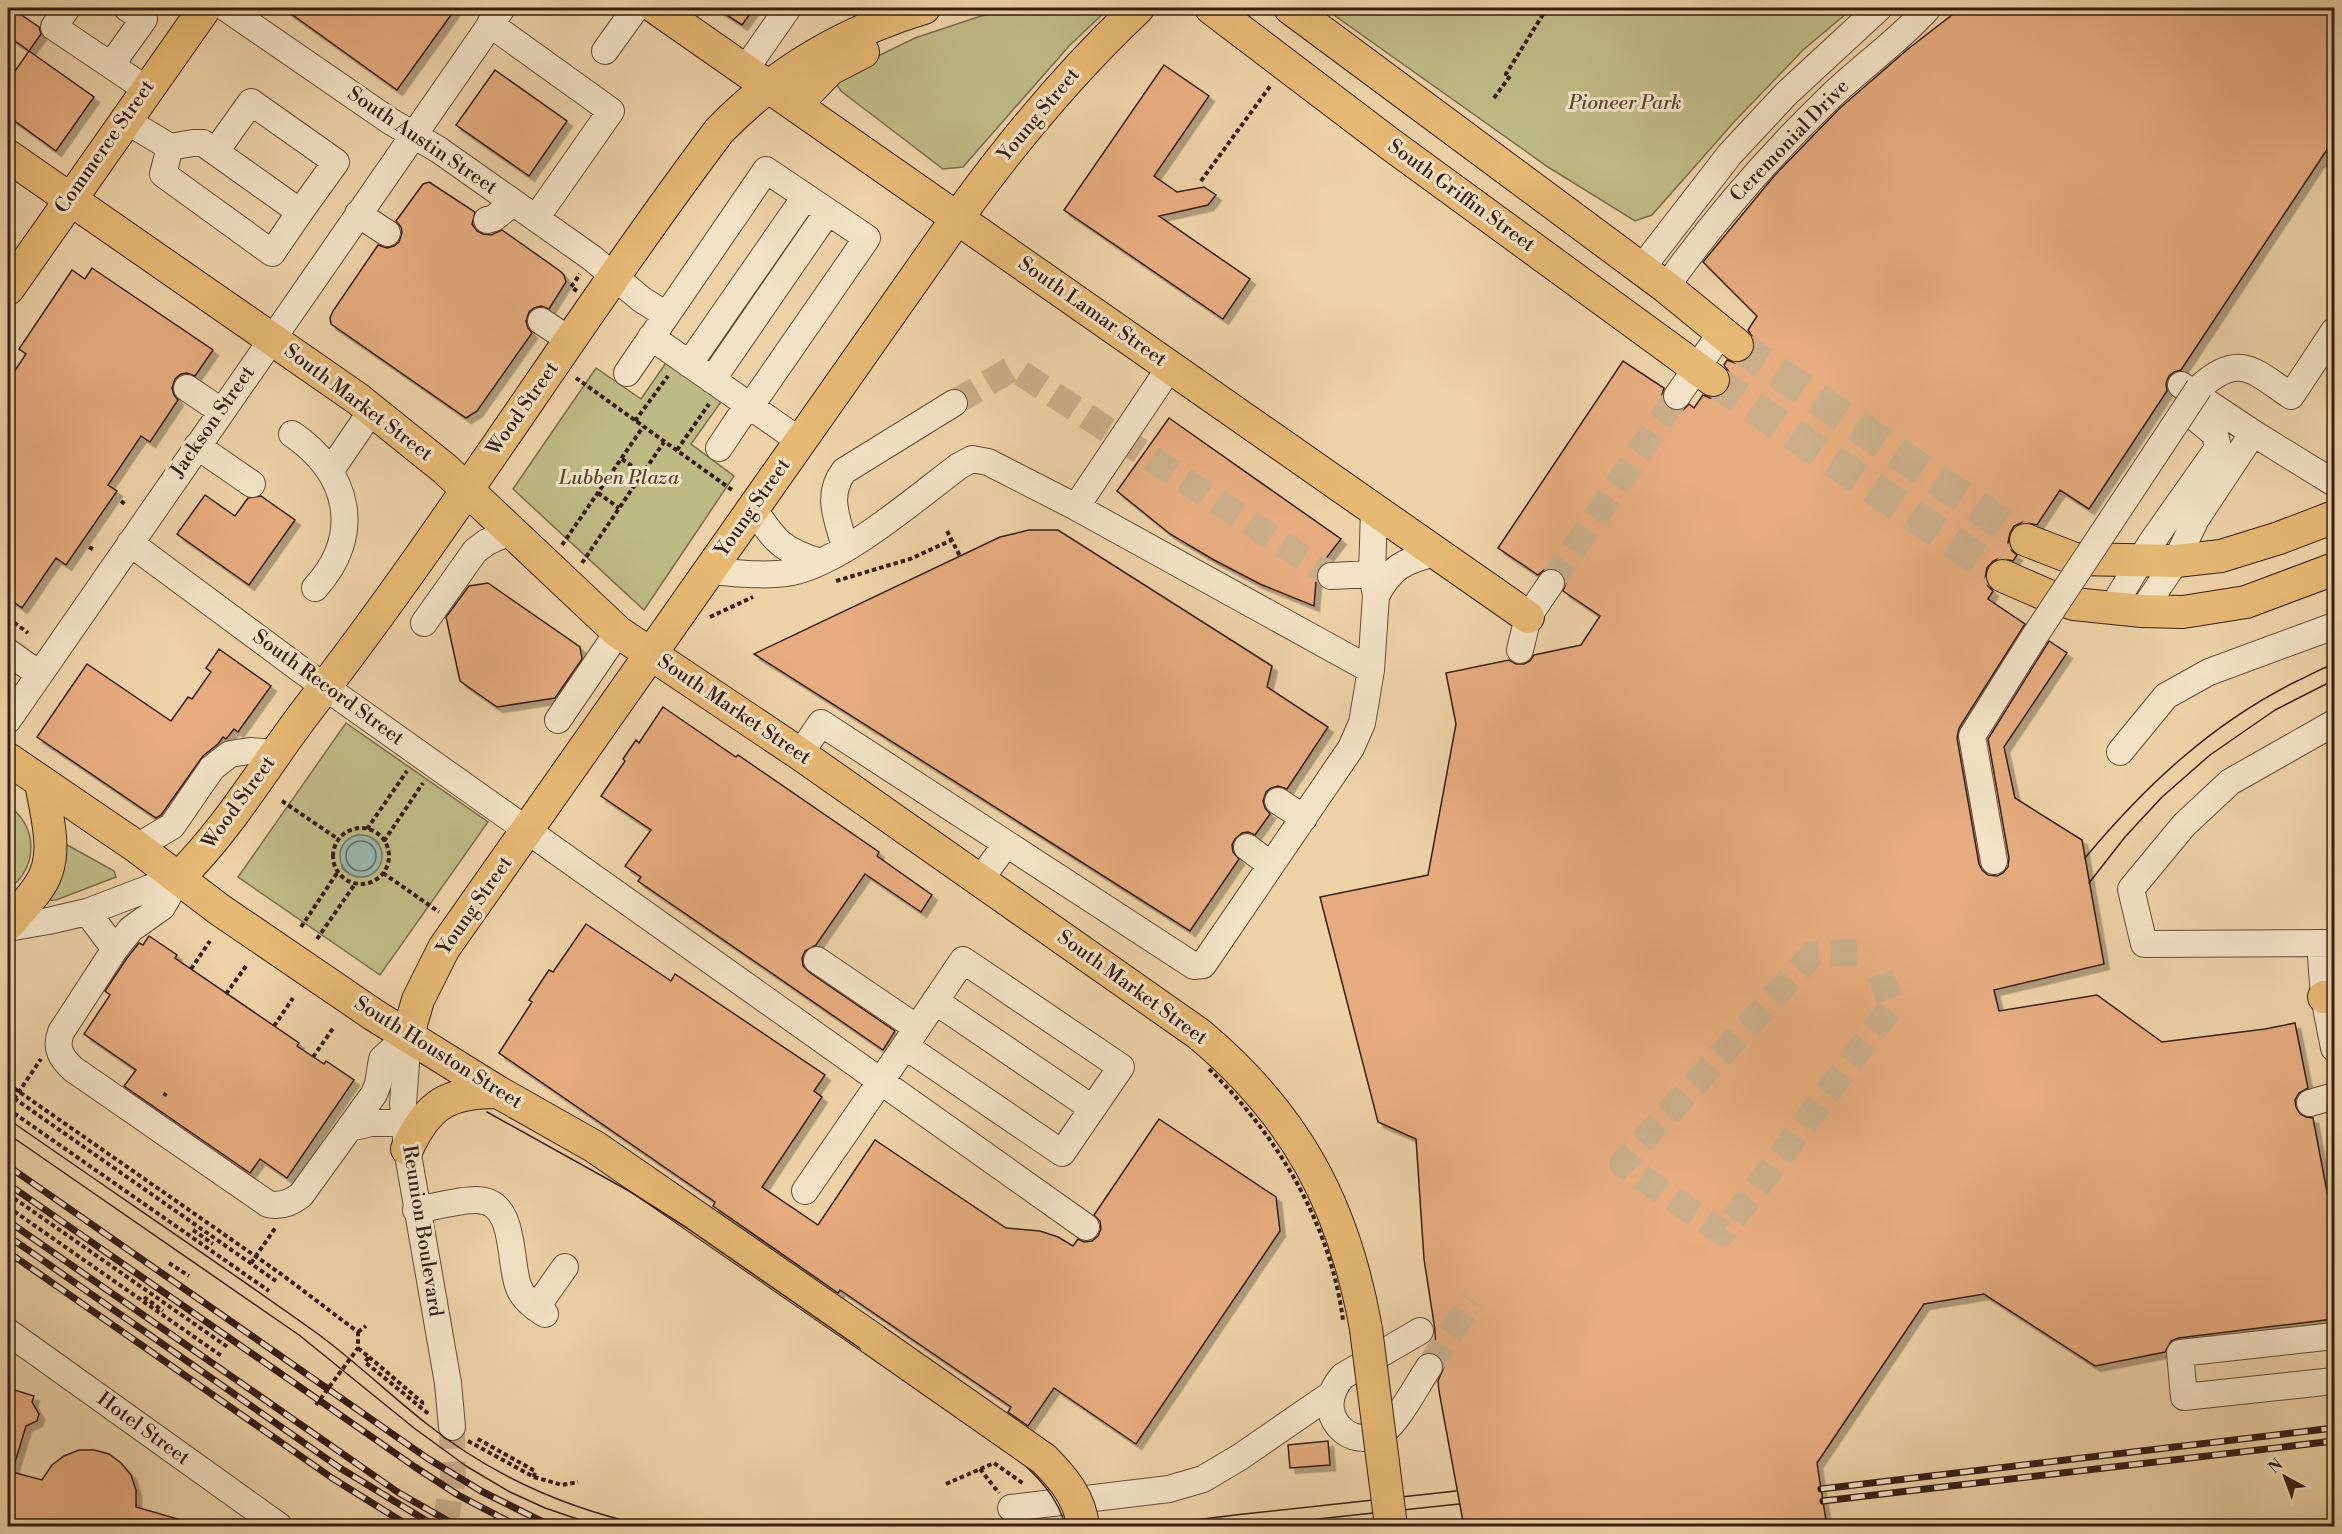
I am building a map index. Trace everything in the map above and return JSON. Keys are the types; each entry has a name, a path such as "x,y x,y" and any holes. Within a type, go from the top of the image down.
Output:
{"main road":[{"name":"Commerce Street","path":"8,289 146,89 205,8"},
{"name":"South Lamar Street","path":"656,8 1528,617"},
{"name":"Wood Street","path":"179,877 204,852 348,659 757,78 889,18 924,8"},
{"path":"795,105 830,69 852,56 892,39 914,25 934,8"},
{"name":"Young Street","path":"408,1035 418,1000 444,948 710,572 743,499 800,441 1002,156 1058,90 1109,35 1138,8"},
{"name":"South Griffin Street","path":"1211,8 1490,217 1705,374"},
{"path":"1290,8 1641,268 1729,339"},
{"name":"South Market Street","path":"8,156 365,404 467,489 618,632 800,754 1199,1034 1217,1063 1268,1102 1299,1145 1323,1187 1341,1228 1354,1271 1354,1326 1391,1527"},
{"path":"1490,217 1517,175"},
{"path":"1595,294 1629,299 1649,295 1666,287"},
{"path":"2026,540 2075,559 2176,561 2221,556 2279,538 2334,517"},
{"path":"2003,576 2074,604 2142,611 2183,612 2246,602 2334,569"},
{"name":"South Houston Street","path":"8,759 137,847 257,935 408,1035 498,1092 595,1147 1044,1459 1064,1480 1077,1504 1083,1527"},
{"path":"8,926 41,885 50,862 51,842 41,782"},
{"path":"406,1136 429,1112 442,1103 470,1093 498,1092"}],"street":[{"path":"65,8 54,27 146,89"},
{"path":"111,65 144,19 127,8"},
{"name":"South Austin Street","path":"226,8 413,135 439,150 616,276 640,298 666,315"},
{"path":"605,51 636,8"},
{"path":"757,78 788,8"},
{"name":"Ceremonial Drive","path":"1641,268 1730,154 1786,94 1879,8"},
{"name":"Ceremonial Drive","path":"1666,287 1733,198 1770,156 1832,94 1912,26 1928,8"},
{"path":"496,16 611,111 536,218"},
{"name":"Jackson Street","path":"8,720 24,682 129,543 496,16"},
{"path":"170,147 163,174 272,252 336,162 250,102 216,151"},
{"path":"125,120 170,147 203,143 300,212"},
{"path":"627,373 766,170 867,238 719,448"},
{"path":"685,361 805,197"},
{"path":"487,220 494,219 513,203"},
{"path":"716,383 827,213"},
{"path":"358,214 387,234"},
{"path":"541,321 571,341"},
{"path":"1994,861 1972,736 2190,387 2230,368 2248,367 2291,396 2334,331"},
{"path":"651,337 800,441"},
{"path":"1677,396 1705,374 1729,339"},
{"path":"1076,507 1170,367"},
{"path":"2190,387 2253,433 2334,483"},
{"path":"187,388 221,411"},
{"path":"845,547 833,499 838,479 844,471 954,403"},
{"path":"325,464 365,404"},
{"path":"2112,608 2140,561 2217,448 2215,434 2199,421"},
{"path":"2142,611 2176,561 2196,519 2253,433"},
{"path":"292,434 325,464 338,486 345,527 336,560 315,588"},
{"path":"197,446 252,484"},
{"path":"710,572 767,575 794,571 820,562 881,525 959,466 972,459 988,462 1076,507 1371,670"},
{"path":"743,499 775,539 787,550 820,562"},
{"path":"800,754 821,723 1194,966 1203,965 1352,748 1362,723 1371,670 1374,511"},
{"path":"424,623 475,551 487,542 512,531"},
{"name":"South Record Street","path":"129,543 326,687 1086,1227"},
{"path":"1332,576 1374,585 1412,559 1435,553"},
{"path":"1520,650 1528,617 1551,583"},
{"path":"2120,752 2166,696 2209,672 2334,626"},
{"path":"558,720 618,632"},
{"path":"8,652 24,682"},
{"path":"2334,723 2230,782 2184,825 2131,889 2144,944 2327,943 2334,1048"},
{"path":"137,847 172,826 212,768 230,754 250,751 276,753"},
{"path":"1278,801 1304,818"},
{"path":"980,880 1006,844"},
{"path":"1247,847 1272,865"},
{"path":"8,926 87,912 179,877"},
{"path":"179,877 162,907 131,928 115,949 61,1032 58,1050 73,1070 268,1204 277,1206 292,1202 301,1195 374,1094 382,1059 408,1035"},
{"path":"87,912 115,949"},
{"path":"805,1191 911,1037 963,960 1121,1067 1062,1153 911,1037 817,960"},
{"path":"935,1001 1092,1108"},
{"name":"Reunion Boulevard","path":"408,1035 403,1104 406,1136 416,1210 448,1383 452,1426"},
{"path":"350,1128 371,1123 406,1136"},
{"path":"416,1210 476,1200 488,1202 498,1210 506,1221 518,1288 540,1311 565,1267"},
{"path":"1420,1331 1343,1376 1335,1384 1330,1395 1333,1418 1339,1427 1360,1438 1372,1437 1383,1432 1391,1425 1429,1366"},
{"name":"Hotel Street","path":"8,1332 279,1527"},
{"path":"2334,1336 2181,1353 2184,1397 2334,1381"},
{"path":"1011,1508 1169,1489 1203,1479 1240,1457 1330,1395"}],"path":[{"path":"1494,98 1510,76 1506,74 1547,8"},
{"path":"1201,181 1273,82"},
{"path":"571,286 580,274"},
{"path":"635,421 685,361"},
{"path":"576,378 743,499"},
{"path":"677,450 716,383"},
{"path":"562,545 643,427"},
{"path":"582,563 664,442"},
{"path":"622,459 643,474"},
{"path":"598,493 619,508"},
{"path":"121,501 126,505"},
{"path":"947,531 960,556"},
{"path":"8,618 28,633"},
{"path":"367,829 407,771"},
{"path":"384,841 423,782"},
{"path":"282,801 338,839"},
{"path":"367,829 378,834 384,841 388,857 383,873 371,882 355,884 348,882 338,873 333,856 338,839 348,831 367,829"},
{"path":"301,927 338,873"},
{"path":"383,873 440,912"},
{"path":"317,939 355,884"},
{"path":"191,969 210,941"},
{"path":"226,994 246,966"},
{"path":"273,1026 293,998"},
{"path":"313,1056 334,1027"},
{"path":"14,1099 47,1052 58,1050"},
{"path":"1217,1063 1234,1094 1264,1131 1288,1167 1310,1208 1354,1326"},
{"path":"8,1084 358,1332"},
{"path":"8,1094 276,1281"},
{"path":"8,1109 269,1291"},
{"path":"8,1194 229,1348"},
{"path":"251,1263 279,1222 277,1206"},
{"path":"8,1208 223,1357"},
{"path":"193,1230 213,1244"},
{"path":"169,1263 189,1276"},
{"path":"144,1297 164,1311"},
{"path":"358,1332 366,1326"},
{"path":"316,1405 358,1348 358,1332"},
{"path":"369,1357 423,1403 426,1403"},
{"path":"476,1438 535,1471"},
{"path":"946,1485 994,1463 1029,1488"},
{"path":"980,1469 1011,1508"},
{"path":"534,1477 562,1485 578,1482"}],"green space":[{"path":"1028,8 1109,8 1069,46 963,167 943,169 841,91 837,85 843,73 915,38 981,16"},
{"name":"Pioneer Park","path":"1324,8 1853,8 1803,50 1734,122 1652,215 1635,221 1548,167"},
{"name":"Lubben Plaza","path":"668,360 723,399 691,444 734,476 644,610 513,489 596,368 641,399"},
{"path":"346,723 488,822 380,975 238,877","holes":["351,837 372,838 380,846 378,865 371,875 354,876 342,868 344,844"]},
{"path":"8,805 25,825 30,836 31,848 25,870 8,890"},
{"path":"62,842 114,871 116,877 56,900 41,901"}],"water":[{"path":"361,835 369,836 376,841 381,848 381,864 376,871 369,876 361,877 353,876 346,871 341,864 340,856 341,848 346,841 353,836"}],"building":[{"path":"8,8 39,27 41,34 29,51 8,36"},
{"path":"283,8 456,8 397,90"},
{"path":"716,8 754,8 742,25"},
{"path":"1961,8 2334,8 2334,139 2181,370 2169,376 2166,383 2167,391 2089,509 2060,490 2037,525 2023,522 2014,526 2008,543 2017,555 2013,561 2000,558 1993,561 1987,568 1985,579 1993,591 1988,599 2025,624 1959,728 1957,738 1979,864 1988,875 1997,876 2008,867 2009,858 1988,739 2049,641 2067,653 2004,747 2015,798 2082,840 2104,964 1994,990 1999,1011 2097,995 2162,1042 2295,1023 2308,1088 2299,1093 2295,1100 2296,1107 2300,1114 2313,1118 2334,1229 2334,1319 2178,1338 2171,1341 2165,1352 2095,1366 1984,1294 1924,1304 1817,1463 1827,1527 1464,1527 1439,1391 1438,1381 1444,1367 1442,1360 1436,1354 1435,1330 1424,1259 1416,1139 1378,1122 1320,897 1428,875 1456,724 1446,673 1509,660 1516,664 1524,664 1534,655 1581,645 1600,616 1563,591 1566,583 1560,571 1551,568 1538,575 1498,548 1623,361 1664,388 1662,395 1664,403 1669,409 1675,411 1683,410 1689,404 1694,408 1703,395 1710,398 1720,397 1727,391 1731,381 1724,365 1727,360 1735,363 1743,362 1751,356 1755,347 1754,339 1748,330 1757,316 1703,262 1775,175 1840,108 1908,49"},
{"path":"29,51 94,97 56,151 8,116 8,81"},
{"path":"1164,65 1209,96 1154,176 1177,192 1204,187 1216,195 1208,205 1159,216 1250,279 1223,319 1064,210"},
{"path":"495,70 567,121 529,176 456,125"},
{"path":"429,182 475,212 472,224 477,231 491,235 502,230 560,271 566,282 549,309 541,306 529,312 526,321 532,333 477,411 466,418 331,324 330,318 378,245 387,248 399,242 402,233 396,221 423,184"},
{"path":"92,268 213,350 195,376 187,373 175,379 172,388 178,400 150,442 141,436 108,485 117,491 66,565 56,558 22,608 8,598 8,381 26,354 19,349 72,270 85,279"},
{"path":"1169,418 1341,539 1317,570 1314,606 1260,584 1214,560 1170,534 1117,491"},
{"path":"205,495 235,516 248,498 261,496 295,520 249,585 177,534"},
{"path":"1029,530 1058,530 1272,666 1267,687 1328,727 1287,789 1278,786 1266,792 1263,801 1270,814 1255,835 1248,832 1242,833 1235,839 1232,845 1233,852 1239,859 1190,931 754,654 1000,537"},
{"path":"488,583 580,647 582,659 555,698 497,707 460,681 446,617 469,586"},
{"path":"219,649 271,686 238,732 234,729 226,739 223,737 203,756 161,815 156,818 37,737 87,664 171,721 188,697 192,699 211,672 206,668"},
{"path":"663,707 736,757 738,755 879,852 877,856 932,895 921,912 865,874 816,945 805,951 802,958 803,966 809,972 895,1031 883,1050 638,881 641,877 625,866 651,830 601,796 625,761 623,759 636,740 639,743"},
{"path":"586,924 671,981 675,974 825,1075 814,1091 822,1097 762,1187 818,1225 875,1140 1006,1228 1040,1231 1058,1237 1073,1246 1078,1239 1084,1242 1092,1241 1101,1229 1100,1221 1094,1215 1159,1119 1276,1197 1280,1231 1136,1444 1054,1388 1028,1426 1008,1412 1011,1407 840,1290 838,1293 713,1206 715,1202 499,1053 532,1002 529,1000 549,970 553,972"},
{"path":"149,936 177,955 175,958 299,1043 297,1046 324,1064 326,1061 354,1080 287,1178 260,1159 250,1173 124,1086 136,1070 84,1034 110,995 105,991 139,943 143,945"},
{"path":"8,1388 34,1396 32,1402 39,1414 37,1421 26,1426 12,1472 42,1480 52,1465 64,1456 79,1450 94,1450 109,1454 131,1475 136,1490 136,1507 188,1522 187,1527 8,1527"},
{"path":"1328,1441 1330,1465 1290,1468 1288,1445"}],"tunnel":[{"path":"1737,345 2026,540"},
{"path":"954,403 1013,368 1331,576"},
{"path":"1713,380 2003,576"},
{"path":"1551,583 1677,396"},
{"path":"1857,952 1813,954 1622,1164 1723,1233 1892,1006 1879,972"},
{"path":"1429,1367 1472,1300"},
{"path":"445,1526 453,1477 452,1427"}],"tram line":[{"path":"2085,858 2156,781 2208,736 2266,698 2334,664"},
{"path":"2089,883 2125,837 2162,797 2210,755 2275,710 2334,680"},
{"path":"487,1112 629,1191 687,1228 1016,1457 1052,1497 1065,1526"},
{"path":"8,1119 318,1334 427,1424 477,1459 560,1500 648,1526"},
{"path":"8,1134 299,1335 414,1428 466,1466 510,1492 545,1508 598,1526"},
{"path":"1145,1526 1456,1491"},
{"path":"1252,1526 1459,1504"}],"railway":[{"path":"8,1166 427,1458 481,1491 551,1526"},
{"path":"8,1184 415,1467 458,1495 517,1526"},
{"path":"8,1221 399,1493 457,1526"},
{"path":"8,1236 340,1468 435,1526"},
{"path":"8,1252 332,1478 409,1526"},
{"path":"1821,1489 2334,1428"},
{"path":"1823,1501 2334,1441"}]}
